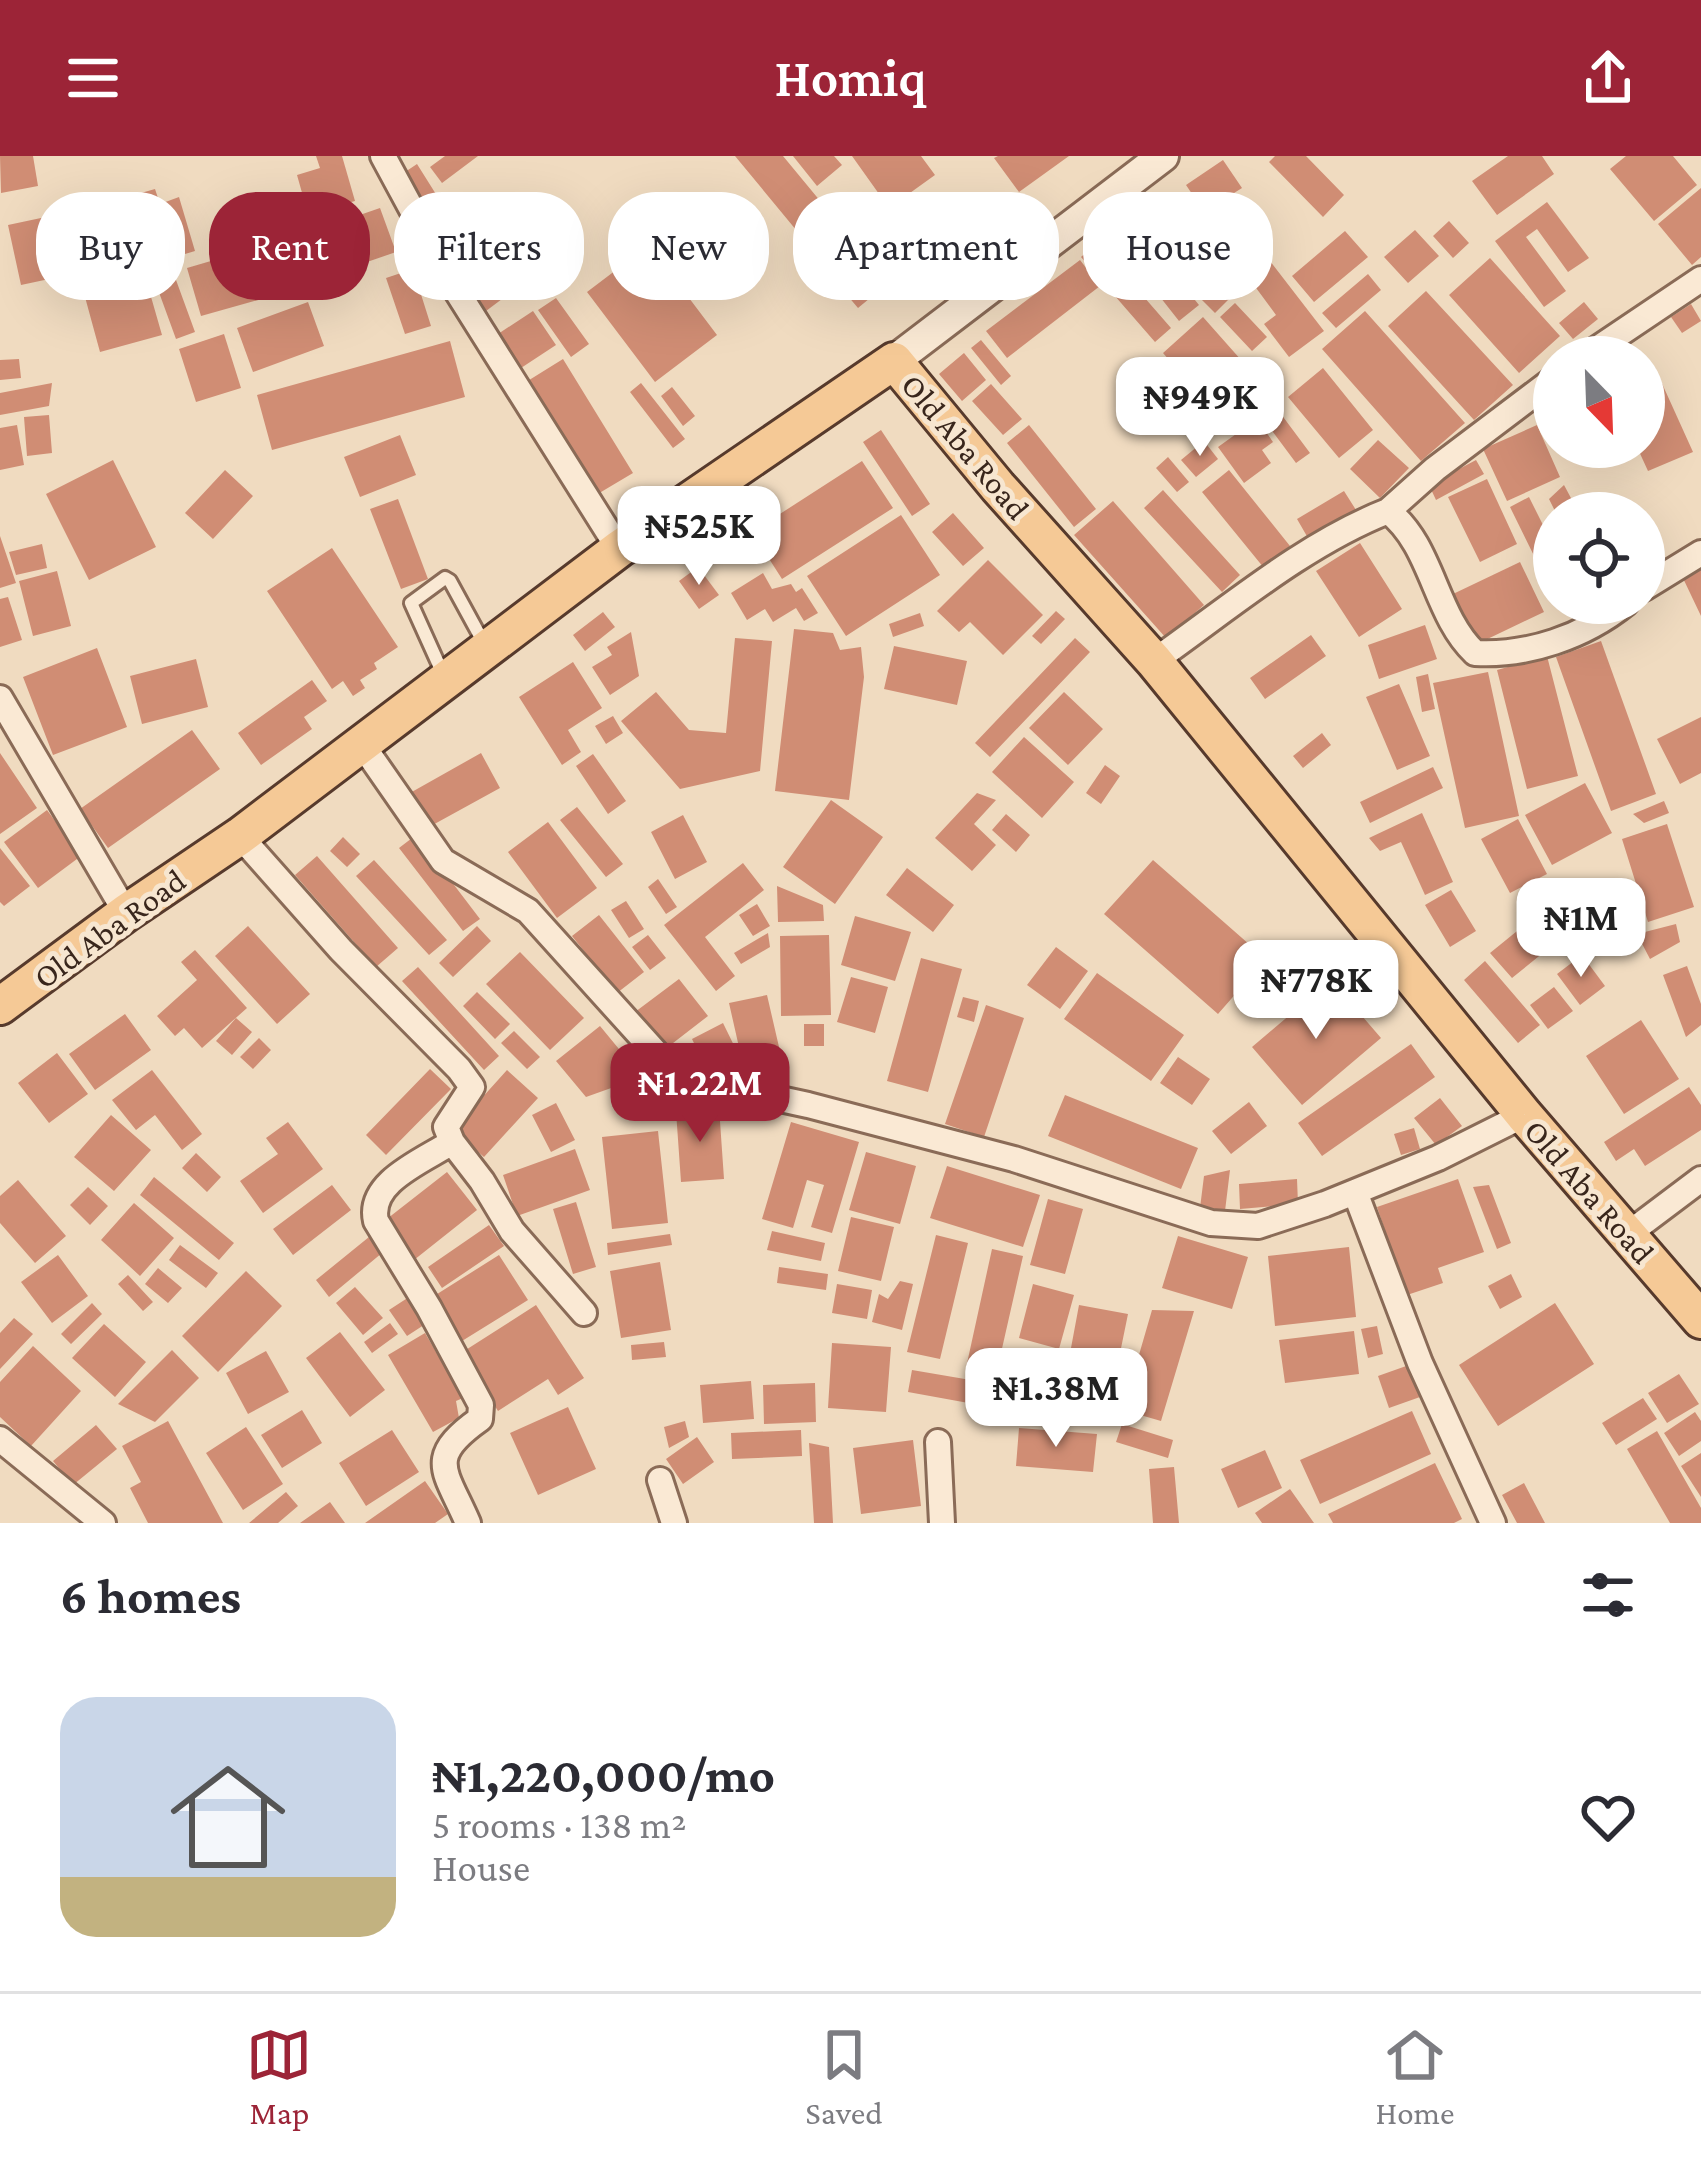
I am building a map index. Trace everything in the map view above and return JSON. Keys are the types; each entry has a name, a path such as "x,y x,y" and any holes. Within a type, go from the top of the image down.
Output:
{"main road":[{"name":"Old Aba Road","path":"0,1006 240,836 619,549 894,361 998,487 1154,661 1524,1115 1701,1320"}],"street":[{"path":"383,156 451,282 619,549"},
{"path":"894,361 1162,156"},
{"path":"1616,336 1701,279"},
{"path":"1154,661 1279,573 1365,520 1388,512 1435,469 1533,395"},
{"path":"1388,512 1408,526 1440,599 1462,641 1474,653 1509,655 1557,641 1588,624"},
{"path":"1665,575 1701,553"},
{"path":"0,698 126,913"},
{"path":"361,743 443,862 528,911 658,1055"},
{"path":"240,836 341,950 459,1069 472,1088 446,1127 452,1142 482,1180 512,1231 584,1313"},
{"path":"689,1093 748,1092 808,1105 1014,1159 1211,1223 1258,1226 1438,1158 1524,1115"},
{"path":"452,1142 381,1189 372,1206 376,1221 430,1308 481,1405 480,1419 449,1442 444,1453 444,1467 468,1523"},
{"path":"1628,1234 1701,1179"},
{"path":"1355,1192 1420,1364 1492,1523"},
{"path":"0,1439 103,1523"},
{"path":"938,1442 943,1523"},
{"path":"660,1480 674,1523"}],"lane":[{"path":"445,679 411,603 421,592 445,578 450,581 487,648"}],"building":[{"path":"0,156 33,156 38,186 1,193"},
{"path":"316,156 342,156 352,192 302,192 297,175 320,168"},
{"path":"445,156 478,156 442,183 430,167"},
{"path":"735,156 783,156 813,192 793,192 793,226"},
{"path":"793,156 834,156 842,165 817,186"},
{"path":"852,156 921,156 935,175 911,192 878,192"},
{"path":"998,156 1069,156 1019,192 994,158"},
{"path":"1275,156 1306,156 1344,195 1323,217 1269,162"},
{"path":"1508,156 1542,156 1554,174 1497,215 1472,181"},
{"path":"1626,156 1673,156 1697,185 1654,221 1610,169"},
{"path":"1223,160 1242,188 1191,192 1186,185"},
{"path":"417,164 435,192 414,192 402,174"},
{"path":"1701,188 1701,257 1692,265 1658,224"},
{"path":"1547,202 1589,258 1568,272 1537,229 1526,237 1566,291 1544,307 1495,241"},
{"path":"380,208 394,253 370,261 370,211"},
{"path":"185,217 195,251 185,254"},
{"path":"36,219 36,282 21,285 8,225"},
{"path":"1449,221 1469,243 1453,258 1433,236"},
{"path":"1415,230 1439,256 1408,283 1384,257"},
{"path":"1345,231 1368,257 1314,302 1292,276"},
{"path":"1490,258 1560,336 1533,336 1533,360 1519,373 1449,295"},
{"path":"1080,260 1083,299 1007,358 986,331 1027,300 1059,300 1059,276"},
{"path":"209,262 209,300 258,300 201,316 187,268"},
{"path":"1273,265 1324,331 1289,357 1264,324 1276,315 1265,300 1273,300"},
{"path":"1368,274 1381,290 1336,328 1322,313"},
{"path":"394,275 394,300 423,300 431,326 405,334 386,278"},
{"path":"608,276 608,300 691,300 717,335 655,382 587,292"},
{"path":"1426,291 1513,385 1474,420 1388,326"},
{"path":"86,300 152,300 162,335 100,352"},
{"path":"162,300 183,300 195,332 176,339"},
{"path":"478,300 501,300 486,311"},
{"path":"557,300 589,344 571,357 538,310"},
{"path":"1118,300 1147,300 1171,328 1155,342"},
{"path":"1162,300 1195,300 1199,305 1179,321"},
{"path":"1202,300 1228,300 1215,313"},
{"path":"308,302 324,346 253,372 237,328"},
{"path":"1584,302 1598,319 1577,336 1570,336 1559,323"},
{"path":"1235,303 1267,337 1252,351 1220,317"},
{"path":"1691,304 1701,321 1682,333 1671,317"},
{"path":"533,311 556,345 521,368 498,334"},
{"path":"1365,311 1465,423 1421,461 1322,349"},
{"path":"1203,317 1265,387 1224,423 1163,353"},
{"path":"224,334 241,388 196,402 179,349"},
{"path":"981,340 1011,376 1001,385 971,348"},
{"path":"450,341 465,397 272,450 257,395"},
{"path":"964,353 986,380 962,401 939,374"},
{"path":"19,359 21,378 0,380 0,360"},
{"path":"563,359 633,473 596,495 526,382"},
{"path":"1323,368 1373,430 1339,458 1288,397"},
{"path":"52,383 49,406 0,415 0,393"},
{"path":"641,383 685,439 673,448 630,392"},
{"path":"991,384 1022,419 1003,435 972,401"},
{"path":"672,387 695,416 683,426 661,396"},
{"path":"1665,390 1693,452 1665,464"},
{"path":"1272,402 1310,453 1296,463 1258,412"},
{"path":"49,415 52,453 27,456 24,417"},
{"path":"1257,419 1273,442 1262,450 1271,463 1244,483 1218,447"},
{"path":"17,425 24,465 0,470 0,428"},
{"path":"1029,425 1096,509 1074,527 1007,443"},
{"path":"1533,427 1533,468 1556,468 1560,477 1507,501 1483,449"},
{"path":"881,430 930,504 912,516 863,442"},
{"path":"400,435 416,475 360,497 344,457"},
{"path":"1378,440 1409,468 1380,498 1350,469"},
{"path":"1204,441 1218,459 1196,477 1181,460"},
{"path":"1168,457 1189,482 1177,492 1156,468"},
{"path":"113,460 156,547 89,580 46,494"},
{"path":"1476,460 1484,474 1436,500 1429,485"},
{"path":"862,461 893,508 782,579 752,532"},
{"path":"225,470 253,496 213,539 185,513"},
{"path":"1229,470 1290,546 1264,568 1202,492"},
{"path":"1487,479 1517,544 1480,562 1448,497"},
{"path":"1163,490 1240,575 1222,592 1144,508"},
{"path":"1344,491 1356,510 1308,538 1297,519"},
{"path":"1529,497 1533,505 1533,554 1510,507"},
{"path":"398,499 428,579 401,589 370,509"},
{"path":"1113,501 1204,605 1166,638 1074,535"},
{"path":"953,513 984,548 963,566 932,532"},
{"path":"901,515 940,575 846,636 807,576"},
{"path":"0,536 16,583 0,588"},
{"path":"1360,543 1402,609 1359,637 1316,571"},
{"path":"42,544 47,568 16,575 9,552"},
{"path":"332,548 398,647 374,663 377,669 360,680 365,688 353,696 343,681 332,689 267,591"},
{"path":"988,560 1043,615 1003,655 970,622 959,632 937,611"},
{"path":"1520,562 1533,589 1533,617 1477,644 1453,594"},
{"path":"1701,565 1701,616 1681,574"},
{"path":"698,567 719,595 699,609 679,581"},
{"path":"57,571 71,626 33,636 19,581"},
{"path":"763,573 772,589 791,584 796,592 802,588 818,613 804,621 796,608 773,622 765,609 747,620 731,593"},
{"path":"8,597 22,640 0,647 0,599"},
{"path":"1056,611 1065,619 1041,644 1032,636"},
{"path":"603,612 615,627 585,651 573,635"},
{"path":"920,613 924,626 893,637 889,624"},
{"path":"1425,625 1437,659 1379,679 1368,645"},
{"path":"794,629 833,633 840,650 861,647 864,677 849,800 775,791"},
{"path":"631,632 639,676 610,695 592,667 612,655 607,647"},
{"path":"1311,635 1326,656 1265,699 1250,678"},
{"path":"735,638 772,641 760,771 680,789 621,721 656,692 689,730 726,733"},
{"path":"1075,638 1090,652 990,757 975,743"},
{"path":"1601,641 1656,794 1611,811 1556,657"},
{"path":"894,646 967,661 957,705 884,689"},
{"path":"97,648 127,727 53,755 23,677"},
{"path":"1547,656 1578,776 1527,789 1497,670"},
{"path":"196,659 208,707 142,724 130,676"},
{"path":"573,662 602,708 568,730 581,752 562,765 519,697"},
{"path":"1488,672 1519,816 1465,828 1433,683"},
{"path":"1428,674 1435,709 1422,712 1416,677"},
{"path":"312,680 327,701 304,717 312,729 261,765 238,733"},
{"path":"1399,684 1430,756 1397,770 1366,697"},
{"path":"1064,692 1103,729 1068,765 1029,728"},
{"path":"613,716 623,733 606,744 595,726"},
{"path":"1701,717 1701,773 1680,784 1657,739"},
{"path":"192,730 220,769 108,848 80,809"},
{"path":"1322,733 1331,745 1303,768 1293,756"},
{"path":"1024,737 1074,782 1042,818 992,772"},
{"path":"0,753 37,808 0,834"},
{"path":"481,753 500,788 429,827 410,793"},
{"path":"593,754 626,801 608,814 576,766"},
{"path":"1105,765 1120,776 1101,804 1086,793"},
{"path":"1433,767 1443,788 1370,823 1360,802"},
{"path":"1585,783 1612,833 1552,865 1525,815"},
{"path":"977,793 996,800 974,824 996,845 972,871 935,838"},
{"path":"831,800 883,837 835,904 783,867"},
{"path":"1664,801 1669,813 1644,823 1633,814"},
{"path":"577,807 623,864 606,877 560,820"},
{"path":"47,810 81,856 38,888 4,842"},
{"path":"1422,813 1453,882 1425,895 1401,842 1380,851 1369,838"},
{"path":"1006,814 1030,835 1016,852 992,830"},
{"path":"683,815 707,862 675,879 651,832"},
{"path":"1518,819 1547,874 1510,893 1481,839"},
{"path":"548,822 597,888 557,918 508,852"},
{"path":"1667,824 1694,907 1648,922 1622,839"},
{"path":"416,835 480,919 463,931 399,848"},
{"path":"343,837 360,854 347,867 330,851"},
{"path":"0,848 30,886 4,906 0,902"},
{"path":"317,856 398,948 376,967 295,875"},
{"path":"374,860 447,940 429,955 356,876"},
{"path":"1153,860 1266,959 1218,1014 1104,914"},
{"path":"743,863 764,890 705,937 735,976 716,991 664,925"},
{"path":"907,868 954,905 933,932 886,895"},
{"path":"658,879 677,907 666,914 648,887"},
{"path":"777,886 823,905 824,921 778,922"},
{"path":"1451,890 1476,931 1450,947 1425,905"},
{"path":"626,901 644,929 629,938 611,910"},
{"path":"757,904 770,926 753,936 739,915"},
{"path":"599,915 644,972 617,993 572,936"},
{"path":"855,916 911,932 895,981 841,965"},
{"path":"1533,918 1554,944 1512,978 1490,953"},
{"path":"1676,924 1680,942 1650,959 1637,934"},
{"path":"248,926 310,994 277,1024 215,956"},
{"path":"477,926 491,941 453,977 439,963"},
{"path":"768,933 770,947 741,964 734,953"},
{"path":"648,935 666,958 650,970 632,947"},
{"path":"829,935 831,1015 781,1016 780,936"},
{"path":"1056,947 1088,971 1060,1009 1027,985"},
{"path":"195,950 247,1008 202,1048 184,1028 175,1036 157,1016 197,980 181,962"},
{"path":"520,952 584,1018 550,1050 486,984"},
{"path":"1582,955 1605,986 1580,1005 1557,974"},
{"path":"921,958 962,969 928,1092 887,1081"},
{"path":"1485,961 1540,1025 1518,1043 1464,980"},
{"path":"1687,966 1701,1004 1701,1025 1686,1037 1663,975"},
{"path":"418,967 499,1056 484,1070 402,981"},
{"path":"1097,973 1184,1035 1151,1081 1064,1019"},
{"path":"851,977 888,987 875,1033 837,1022"},
{"path":"679,979 708,1016 664,1050 635,1012"},
{"path":"1331,980 1381,1038 1302,1105 1252,1047"},
{"path":"1554,987 1573,1011 1548,1029 1530,1005"},
{"path":"477,992 510,1024 495,1039 463,1006"},
{"path":"767,995 779,1047 741,1056 729,1003"},
{"path":"963,997 979,1001 974,1022 957,1017"},
{"path":"986,1005 1024,1018 984,1137 945,1124"},
{"path":"125,1014 151,1050 95,1090 69,1054"},
{"path":"236,1018 252,1032 232,1055 216,1041"},
{"path":"1641,1020 1679,1079 1624,1114 1586,1056"},
{"path":"723,1023 747,1072 734,1084 707,1070 692,1039"},
{"path":"804,1024 824,1024 824,1046 804,1046"},
{"path":"600,1026 642,1077 586,1097 556,1061"},
{"path":"514,1031 540,1057 527,1069 501,1043"},
{"path":"259,1038 271,1050 253,1069 240,1057"},
{"path":"1411,1044 1435,1077 1322,1156 1298,1123"},
{"path":"57,1053 88,1094 49,1123 18,1083"},
{"path":"1178,1057 1210,1079 1192,1105 1160,1083"},
{"path":"430,1069 451,1089 386,1155 366,1135"},
{"path":"152,1070 202,1134 182,1150 155,1115 136,1130 112,1100"},
{"path":"507,1070 538,1098 484,1157 453,1130"},
{"path":"1689,1087 1701,1105 1701,1130 1645,1166 1634,1149 1616,1161 1604,1142"},
{"path":"1065,1095 1198,1148 1181,1189 1048,1136"},
{"path":"1440,1098 1462,1126 1436,1145 1414,1118"},
{"path":"1249,1102 1267,1126 1231,1154 1212,1131"},
{"path":"556,1103 575,1140 551,1152 532,1115"},
{"path":"719,1107 724,1179 681,1182 676,1111"},
{"path":"111,1115 151,1150 114,1191 74,1157"},
{"path":"288,1122 323,1169 263,1213 240,1181 278,1154 266,1138"},
{"path":"791,1122 859,1142 832,1233 811,1227 824,1185 807,1180 793,1228 762,1219"},
{"path":"1414,1128 1420,1149 1401,1155 1394,1134"},
{"path":"658,1131 668,1223 612,1229 602,1137"},
{"path":"575,1149 590,1190 517,1216 503,1175"},
{"path":"866,1152 916,1166 900,1224 849,1210"},
{"path":"196,1153 221,1177 207,1192 182,1168"},
{"path":"947,1166 1040,1195 1023,1247 930,1218"},
{"path":"1230,1170 1225,1211 1200,1208 1204,1176"},
{"path":"447,1172 477,1210 414,1260 383,1222"},
{"path":"154,1177 234,1243 219,1260 140,1195"},
{"path":"1297,1179 1298,1204 1240,1209 1239,1184"},
{"path":"1458,1179 1484,1252 1438,1268 1443,1283 1407,1295 1377,1207"},
{"path":"18,1180 66,1236 35,1263 0,1223 0,1196"},
{"path":"332,1185 351,1210 293,1255 273,1229"},
{"path":"1489,1185 1511,1243 1497,1249 1473,1187"},
{"path":"88,1187 108,1206 90,1225 70,1205"},
{"path":"1048,1199 1083,1209 1065,1274 1030,1265"},
{"path":"576,1202 596,1267 573,1274 553,1209"},
{"path":"134,1203 174,1238 140,1276 101,1240"},
{"path":"851,1217 894,1227 881,1281 838,1271"},
{"path":"489,1225 504,1246 442,1288 428,1267"},
{"path":"772,1231 825,1243 821,1261 767,1250"},
{"path":"670,1234 672,1245 608,1255 607,1243"},
{"path":"936,1235 968,1243 940,1359 907,1352"},
{"path":"1178,1236 1248,1257 1232,1309 1162,1288"},
{"path":"369,1237 382,1253 329,1297 316,1280"},
{"path":"180,1245 218,1273 206,1288 169,1260"},
{"path":"1349,1247 1356,1317 1275,1326 1268,1256"},
{"path":"992,1249 1023,1256 996,1375 966,1368"},
{"path":"58,1255 88,1296 52,1323 21,1282"},
{"path":"499,1255 528,1300 462,1341 434,1296"},
{"path":"660,1262 671,1330 621,1338 610,1271"},
{"path":"779,1267 828,1274 826,1290 777,1283"},
{"path":"158,1268 182,1288 168,1303 145,1284"},
{"path":"246,1271 282,1306 218,1372 182,1336"},
{"path":"1511,1274 1522,1297 1500,1309 1488,1286"},
{"path":"128,1275 153,1302 143,1311 118,1284"},
{"path":"900,1281 913,1284 902,1330 872,1322 879,1294 888,1299"},
{"path":"837,1284 872,1290 867,1319 832,1313"},
{"path":"1033,1284 1074,1295 1059,1349 1019,1338"},
{"path":"355,1287 383,1318 363,1335 336,1303"},
{"path":"409,1297 427,1323 407,1336 389,1310"},
{"path":"92,1303 102,1314 71,1344 61,1334"},
{"path":"1555,1303 1594,1364 1498,1426 1459,1365"},
{"path":"536,1305 584,1378 558,1395 548,1379 498,1411 461,1353"},
{"path":"1079,1305 1128,1314 1119,1358 1071,1348"},
{"path":"1152,1310 1194,1311 1161,1421 1123,1410"},
{"path":"14,1318 33,1334 0,1369 0,1333"},
{"path":"390,1323 398,1334 372,1353 364,1342"},
{"path":"104,1324 146,1362 115,1397 72,1358"},
{"path":"1377,1326 1383,1354 1368,1358 1361,1329"},
{"path":"1354,1331 1359,1374 1285,1383 1279,1340"},
{"path":"340,1332 385,1390 350,1417 306,1358"},
{"path":"425,1333 463,1398 456,1401 459,1418 433,1432 388,1355"},
{"path":"664,1342 666,1357 632,1360 631,1345"},
{"path":"832,1343 891,1347 886,1412 828,1408"},
{"path":"33,1346 81,1391 31,1446 0,1417 0,1382"},
{"path":"172,1350 199,1378 155,1422 118,1404"},
{"path":"266,1351 289,1392 248,1414 226,1373"},
{"path":"1409,1365 1420,1397 1389,1408 1378,1376"},
{"path":"1018,1369 1066,1371 1063,1411 1016,1408"},
{"path":"912,1370 1000,1385 996,1408 908,1392"},
{"path":"1090,1372 1115,1373 1112,1420 1087,1418"},
{"path":"1679,1374 1699,1404 1667,1423 1648,1393"},
{"path":"751,1381 754,1419 703,1423 700,1385"},
{"path":"815,1383 816,1422 764,1424 763,1385"},
{"path":"1643,1398 1657,1419 1616,1445 1602,1423"},
{"path":"568,1407 596,1469 538,1495 510,1433"},
{"path":"302,1410 322,1443 282,1468 261,1435"},
{"path":"1412,1411 1431,1454 1320,1504 1300,1460"},
{"path":"1695,1412 1701,1421 1701,1441 1679,1456 1664,1433"},
{"path":"168,1421 223,1523 148,1523 130,1488 141,1482 122,1446"},
{"path":"685,1421 689,1437 669,1448 664,1427"},
{"path":"1122,1424 1173,1440 1168,1458 1116,1442"},
{"path":"96,1425 117,1449 73,1485 53,1461"},
{"path":"246,1427 283,1484 243,1510 206,1453"},
{"path":"1019,1428 1097,1434 1093,1472 1016,1466"},
{"path":"392,1430 419,1472 366,1506 339,1463"},
{"path":"801,1430 802,1456 732,1459 731,1433"},
{"path":"1657,1431 1701,1508 1701,1523 1670,1523 1627,1449"},
{"path":"697,1437 714,1462 683,1484 666,1459"},
{"path":"913,1440 921,1506 861,1514 853,1448"},
{"path":"809,1443 829,1447 833,1523 814,1523"},
{"path":"1265,1450 1282,1488 1238,1508 1221,1469"},
{"path":"1701,1453 1701,1497 1681,1466"},
{"path":"1435,1463 1462,1519 1454,1523 1333,1523 1328,1514"},
{"path":"1174,1467 1179,1523 1153,1523 1149,1469"},
{"path":"425,1481 448,1514 435,1523 365,1523"},
{"path":"1524,1483 1545,1523 1517,1523 1502,1495"},
{"path":"1290,1489 1314,1523 1262,1523 1255,1513"},
{"path":"286,1492 298,1506 278,1523 249,1523"},
{"path":"330,1502 345,1523 300,1523"}]}
